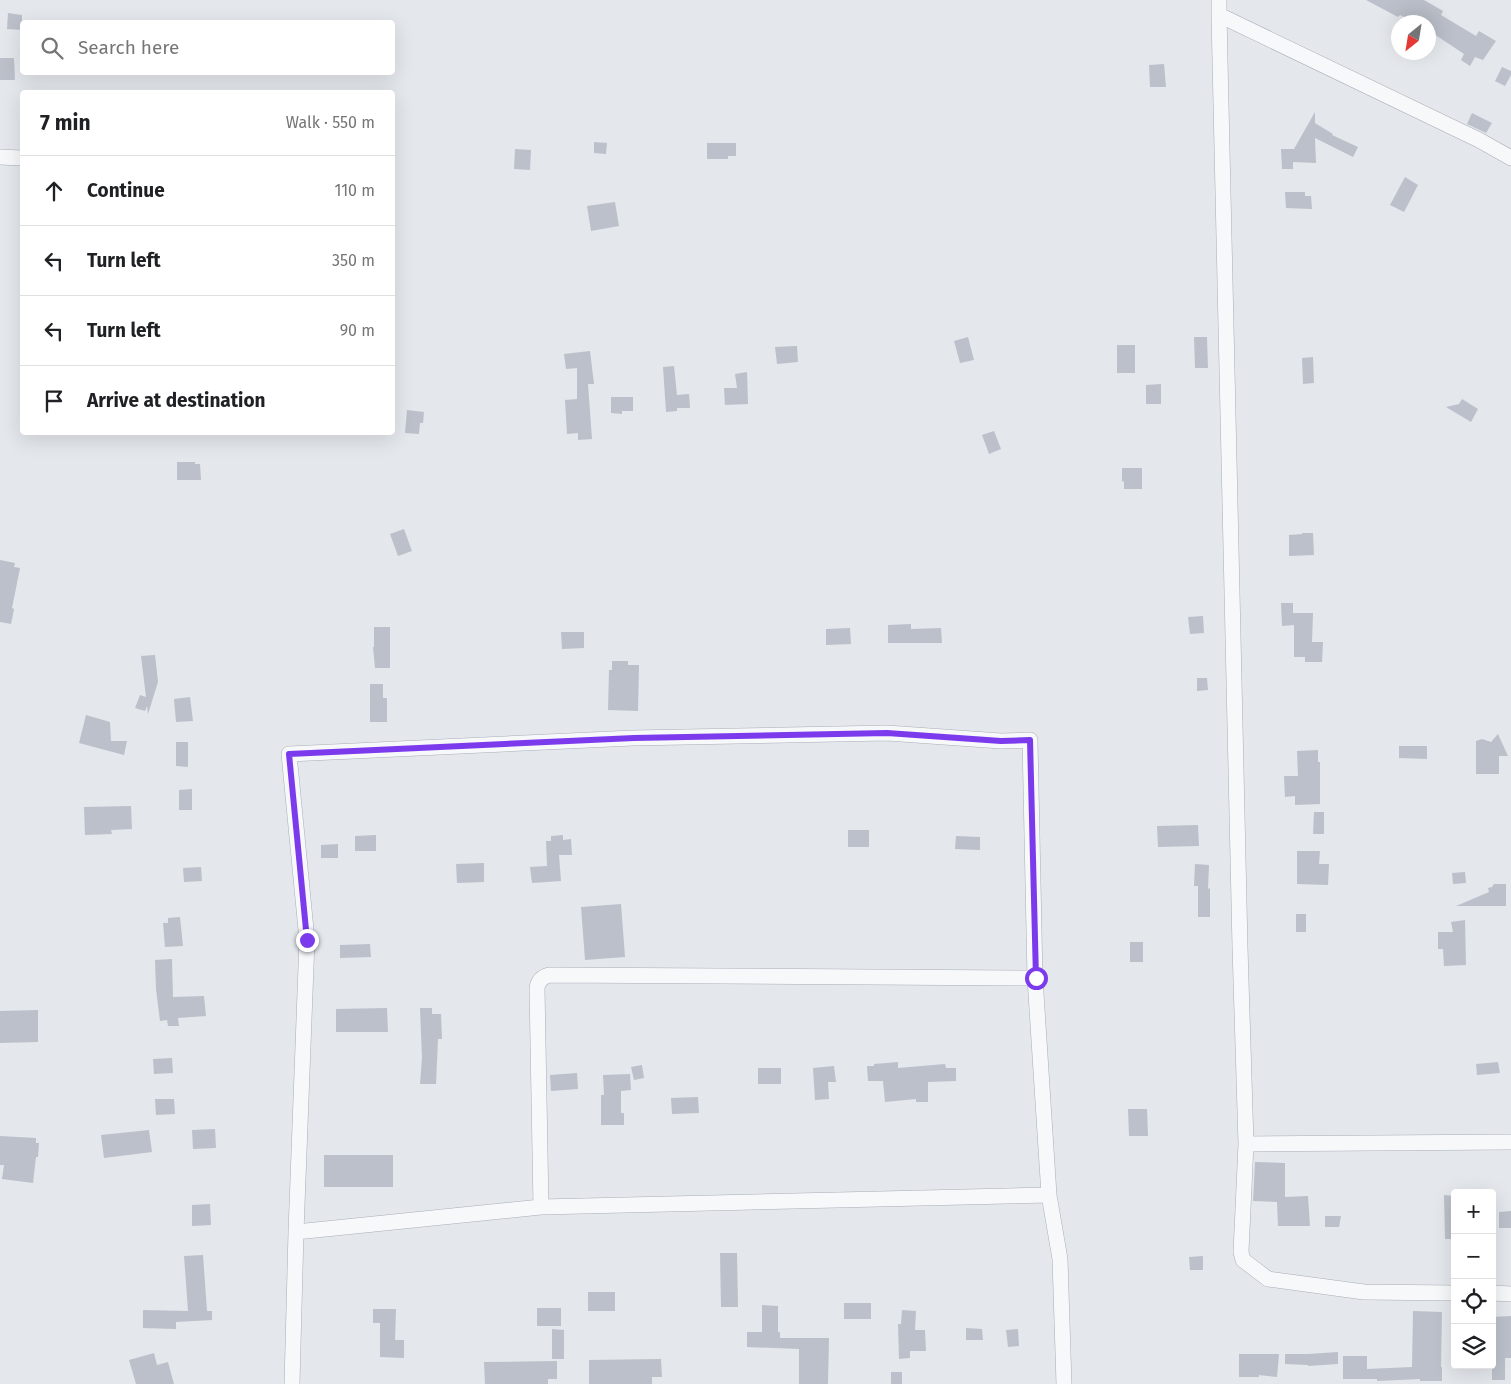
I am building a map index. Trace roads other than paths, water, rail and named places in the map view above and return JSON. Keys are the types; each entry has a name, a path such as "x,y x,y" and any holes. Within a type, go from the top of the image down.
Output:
{"street":[{"path":"1451,1293 1364,1292 1268,1279 1243,1260 1241,1252 1246,1144 1219,8 1511,158"},
{"path":"0,157 20,158"},
{"path":"292,1384 307,940 289,754 634,738 877,733 1001,741 1030,740 1036,978 1049,1195 1060,1259 1064,1384"},
{"path":"541,1207 537,988 540,979 544,977 549,975 1036,978"},
{"path":"1246,1144 1511,1142"},
{"path":"296,1232 541,1207 1049,1195"},
{"path":"1496,1293 1511,1294"}]}
